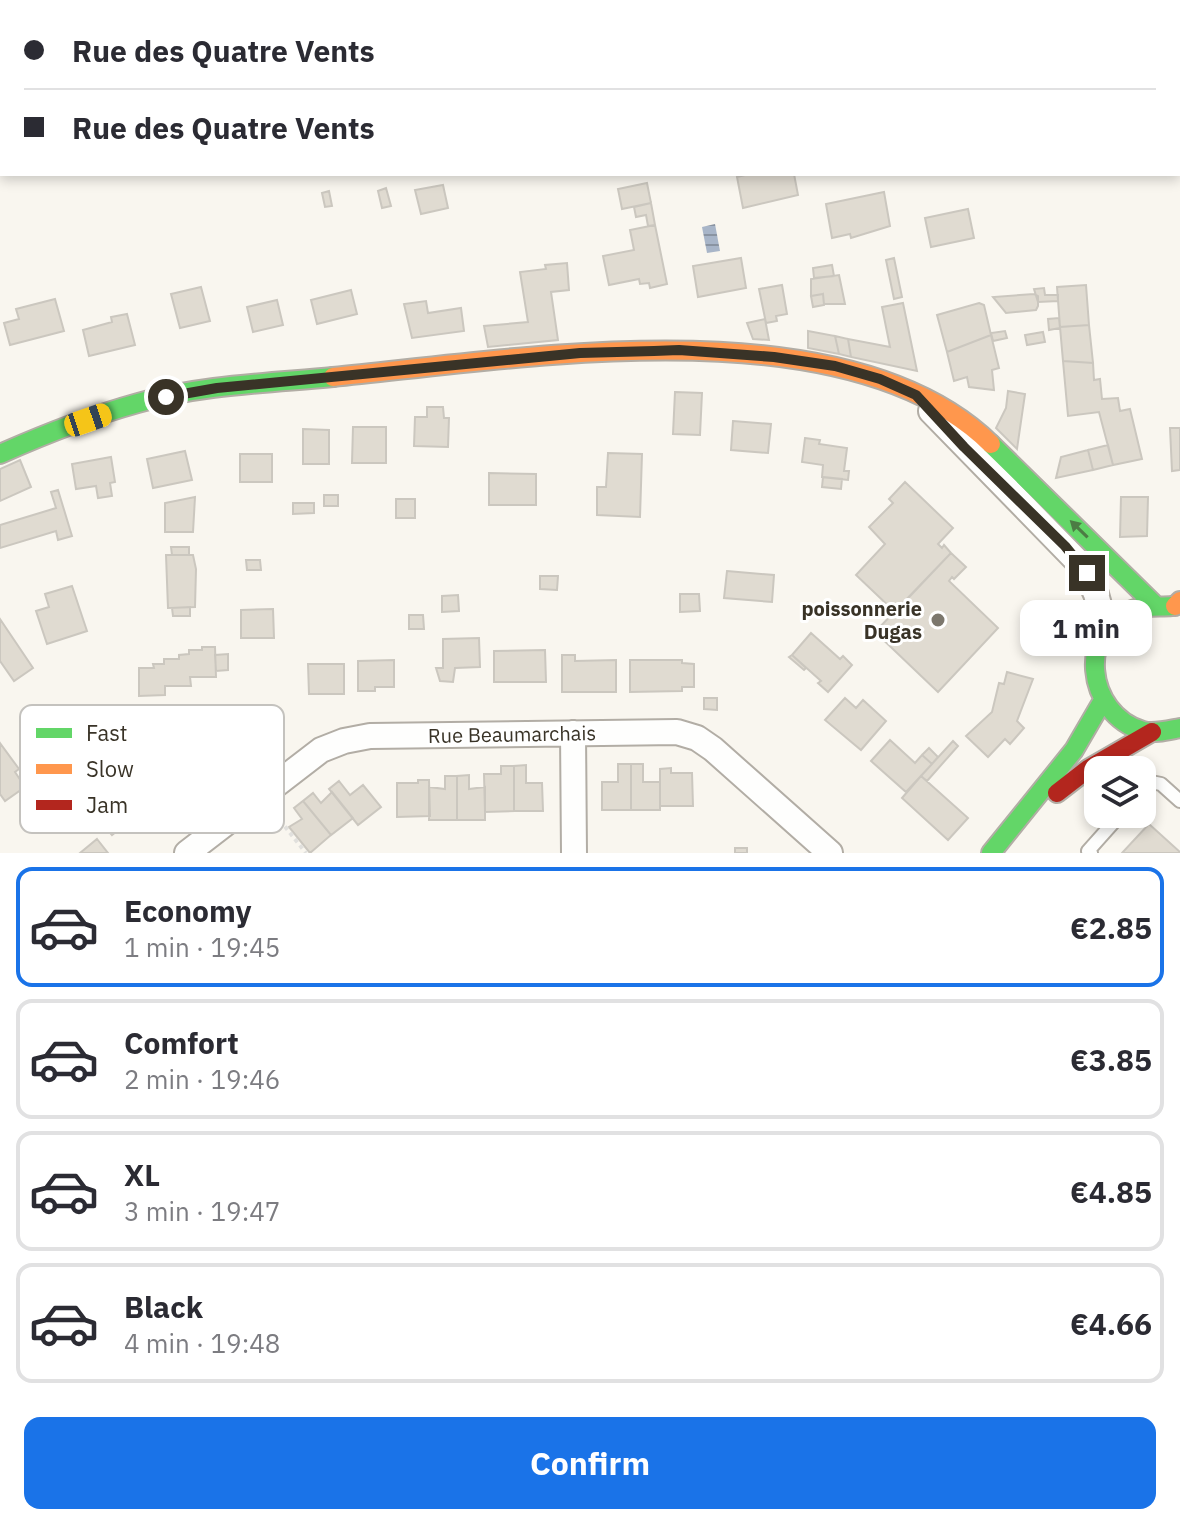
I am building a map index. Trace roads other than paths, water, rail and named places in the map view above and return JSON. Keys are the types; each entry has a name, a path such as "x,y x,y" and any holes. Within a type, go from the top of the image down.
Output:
{"street":[{"path":"0,454 36,438 140,402 217,388 580,353 679,350 774,357 835,366 880,379 971,425 1154,604"},
{"path":"916,395 1085,569 1106,630"},
{"path":"1178,605 1154,604 1127,612 1106,630 1097,646 1093,665 1095,684 1102,702 1116,718 1136,729 1152,732 1180,728"},
{"path":"991,853 1074,750 1102,702"},
{"name":"Rue Beaumarchais","path":"284,777 321,750 370,736 677,732 697,738 713,749 830,853"},
{"path":"1013,829 1087,769 1152,732"},
{"path":"573,733 574,853"},
{"name":"Rue Beaumarchais","path":"187,853 212,833"}],"lane":[{"path":"1156,783 1180,801"},
{"path":"1091,853 1088,851 1109,828"}],"water":[{"path":"715,224 720,251 707,253 702,227"}],"place":[{"name":"poissonnerie Dugas","path":"938,620"}]}
